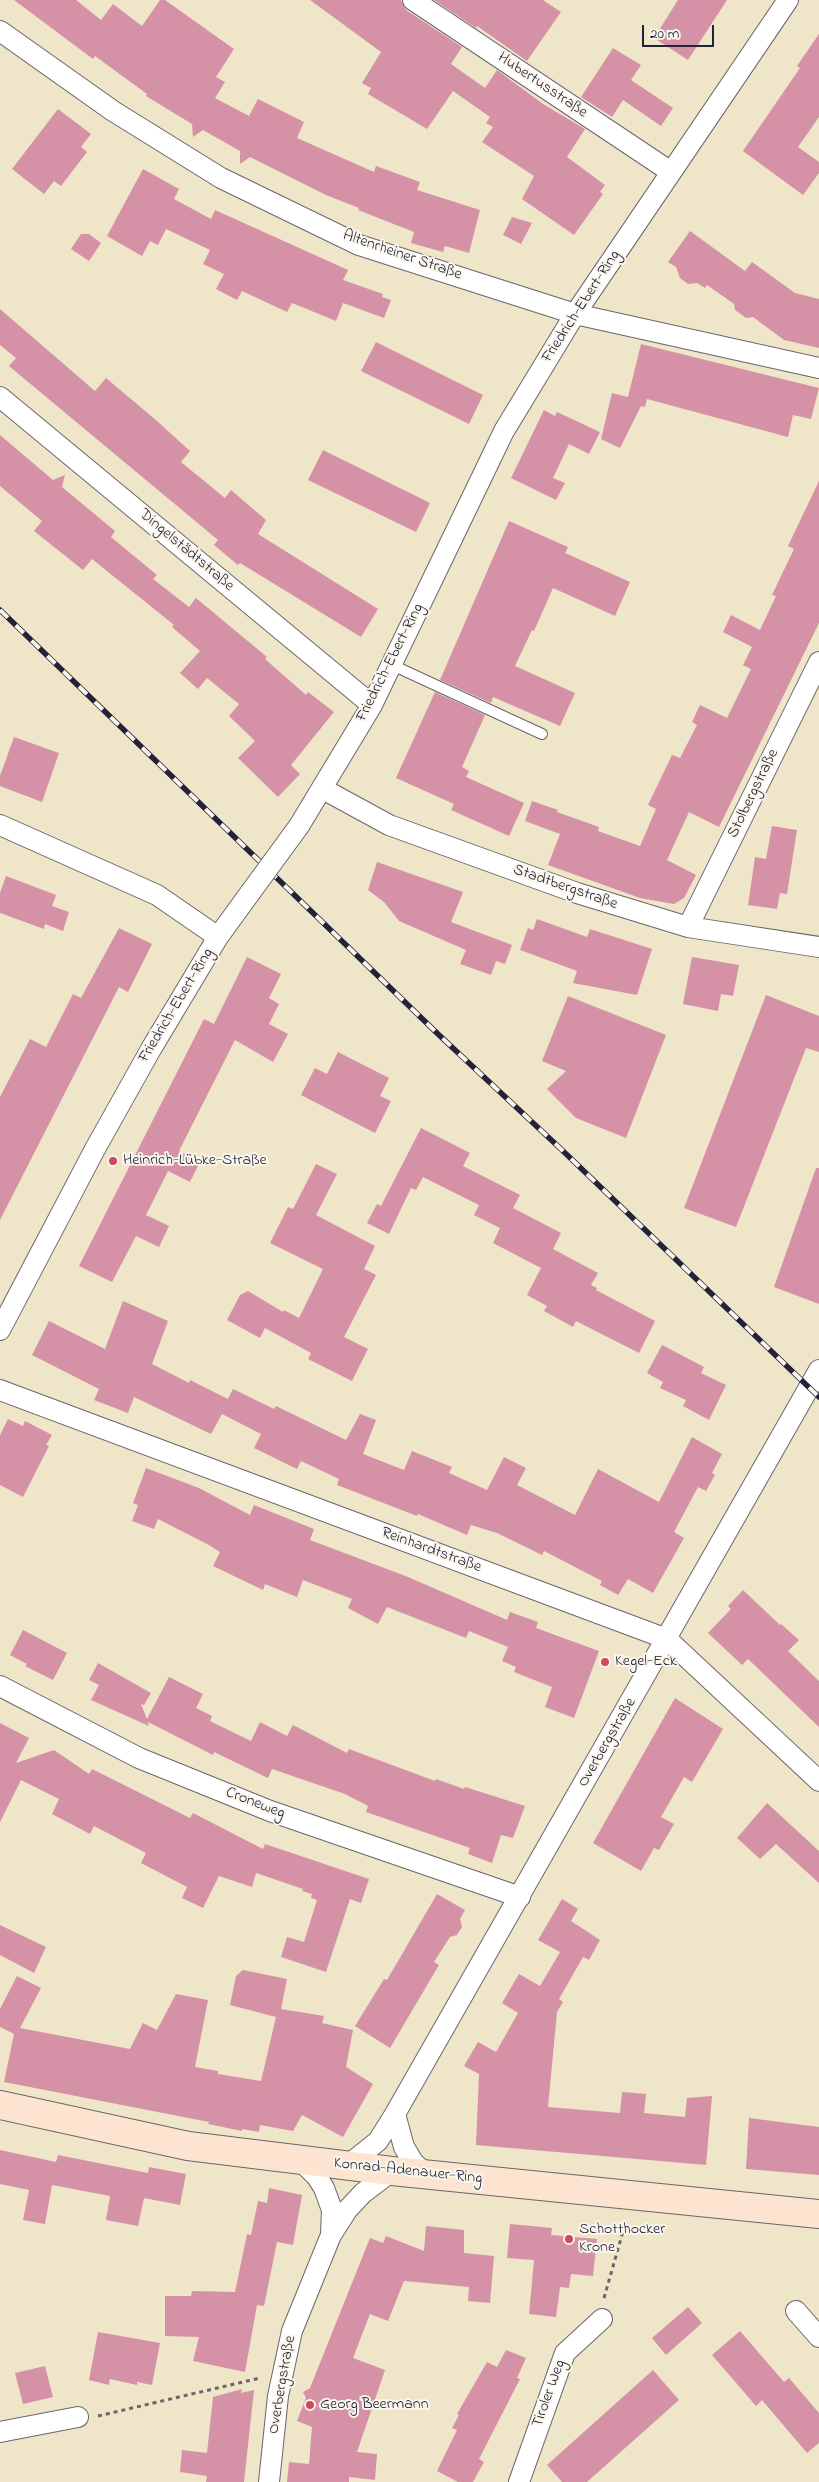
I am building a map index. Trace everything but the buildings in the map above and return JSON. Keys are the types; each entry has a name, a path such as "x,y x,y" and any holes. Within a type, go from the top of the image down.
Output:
{"main road":[{"name":"Konrad-Adenauer-Ring","path":"0,2104 188,2146 426,2175 819,2214"}],"street":[{"name":"Hubertusstraße","path":"413,0 671,172"},
{"name":"Friedrich-Ebert-Ring","path":"0,1330 151,1048 218,937 299,826 323,789 372,705 504,431 575,314 788,0"},
{"name":"Altenrheiner Straße","path":"0,31 113,111 221,178 359,244 575,314 819,368"},
{"name":"Dingelstädtstraße","path":"0,397 372,705"},
{"name":"Stolbergstraße","path":"688,927 819,662"},
{"name":"Stadtbergstraße","path":"323,789 389,825 576,893 688,927 819,947"},
{"path":"0,825 157,896 218,937"},
{"name":"Overbergstraße","path":"347,2166 378,2141 395,2114 667,1640 819,1370"},
{"name":"Reinhardtstraße","path":"0,1390 667,1640 819,1781"},
{"name":"Croneweg","path":"0,1686 139,1758 261,1808 520,1897"},
{"path":"395,2114 398,2131 404,2147 413,2162 426,2175"},
{"name":"Overbergstraße","path":"300,2160 317,2177 324,2188 332,2210 331,2235"},
{"name":"Overbergstraße","path":"269,2482 278,2396 292,2331 331,2235 347,2210 363,2193 392,2171"},
{"path":"796,2311 819,2337"},
{"name":"Tiroler Weg","path":"519,2482 565,2353 602,2319"},
{"path":"0,2432 78,2418"}],"lane":[{"path":"392,665 542,734"}],"path":[{"path":"602,2319 604,2291 626,2221"},
{"path":"78,2418 104,2416 283,2372"}],"railway":[{"path":"0,610 439,1035 562,1150 819,1397"}],"place":[{"name":"Heinrich-Lübke-Straße","path":"113,1161"},
{"name":"Kegel-Eck","path":"605,1662"},
{"name":"Schotthocker Krone","path":"569,2239"},
{"name":"Georg Beermann","path":"310,2405"}]}
